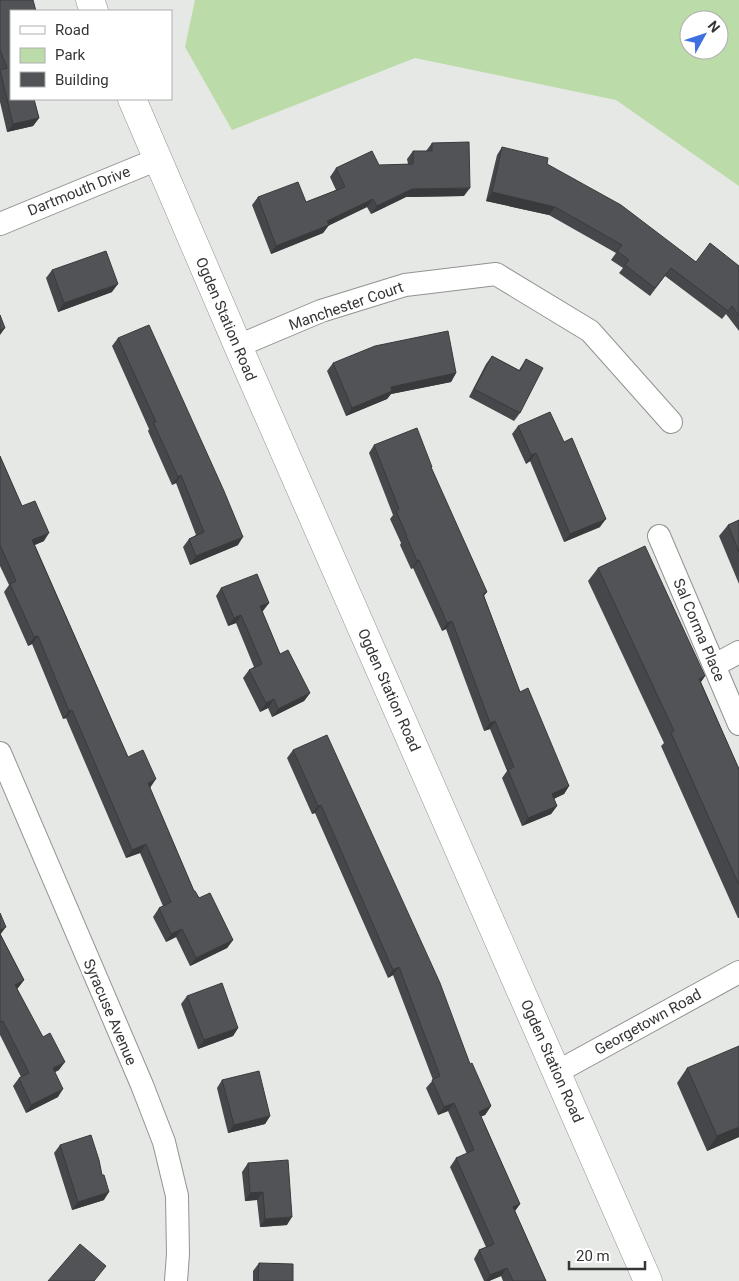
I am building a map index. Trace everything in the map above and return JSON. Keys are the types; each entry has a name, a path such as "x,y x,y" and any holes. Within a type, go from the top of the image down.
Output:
{"street":[{"name":"Ogden Station Road","path":"132,100 238,346 648,1281"},
{"name":"Dartmouth Drive","path":"0,224 158,159"},
{"name":"Manchester Court","path":"238,346 321,311 405,285 496,274 590,331 670,422"},
{"name":"Sal Corma Place","path":"659,536 739,724"},
{"path":"715,665 739,652"},
{"name":"Syracuse Avenue","path":"0,752 138,1076 164,1142 177,1196 178,1254 176,1281"},
{"name":"Georgetown Road","path":"557,1072 739,972"}],"green space":[{"path":"195,0 739,0 739,186 616,100 415,58 232,130 185,47"}],"building":[{"path":"0,0 33,0 36,10 10,10 10,100 34,100 39,118 13,124 0,70 7,68 0,50"},
{"path":"469,142 470,188 412,189 377,206 373,199 327,221 329,225 276,246 258,197 298,182 306,202 345,187 336,168 372,151 379,165 413,164 413,151 432,151 432,143"},
{"path":"502,147 548,158 547,164 621,205 696,262 710,243 739,266 739,316 732,306 728,311 671,268 655,288 625,265 629,260 617,251 622,245 555,207 492,192"},
{"path":"106,251 118,284 64,303 52,270"},
{"path":"0,315 5,328 0,330"},
{"path":"149,325 243,537 196,556 189,539 204,532 181,475 178,477 153,422 156,422 118,338"},
{"path":"448,331 456,373 391,387 392,391 352,408 333,363 375,346"},
{"path":"492,356 520,371 526,359 543,368 520,413 474,389"},
{"path":"550,412 564,442 572,438 606,519 570,534 536,453 531,455 518,426"},
{"path":"417,428 431,467 487,592 483,594 520,692 528,688 569,786 552,794 557,806 528,818 508,770 514,767 495,721 490,723 452,621 447,623 419,560 417,561 406,536 396,511 399,509 374,445"},
{"path":"0,456 22,506 35,501 49,533 32,540 128,757 143,750 156,779 148,783 194,891 199,898 210,893 233,940 196,958 182,929 171,934 159,908 171,902 146,844 132,850 72,710 69,711 38,636 34,637 10,584 16,581 0,545"},
{"path":"739,520 739,552 728,525"},
{"path":"645,546 705,676 699,679 739,769 739,885 671,733 674,731 598,568"},
{"path":"257,574 269,603 260,606 280,654 288,650 310,693 278,709 274,699 266,703 249,670 262,664 241,615 234,618 221,588"},
{"path":"327,735 440,983 470,1064 472,1063 491,1106 479,1112 520,1204 513,1207 546,1281 513,1281 507,1268 490,1275 479,1250 494,1244 456,1158 474,1150 454,1103 444,1107 432,1080 440,1076 399,967 393,970 321,805 318,806 293,750"},
{"path":"0,913 6,927 0,930"},
{"path":"0,934 24,980 15,985 43,1037 50,1033 65,1062 53,1068 63,1089 31,1105 19,1078 29,1073 3,1021 0,1022"},
{"path":"222,983 238,1028 204,1040 187,996"},
{"path":"739,1046 739,1127 717,1136 687,1068"},
{"path":"259,1071 270,1116 234,1125 222,1080"},
{"path":"91,1135 102,1175 104,1175 109,1192 78,1202 60,1145"},
{"path":"288,1160 292,1217 265,1219 263,1192 250,1193 248,1163"},
{"path":"80,1244 106,1266 94,1281 48,1281"},
{"path":"259,1263 293,1264 293,1281 258,1281"}]}
